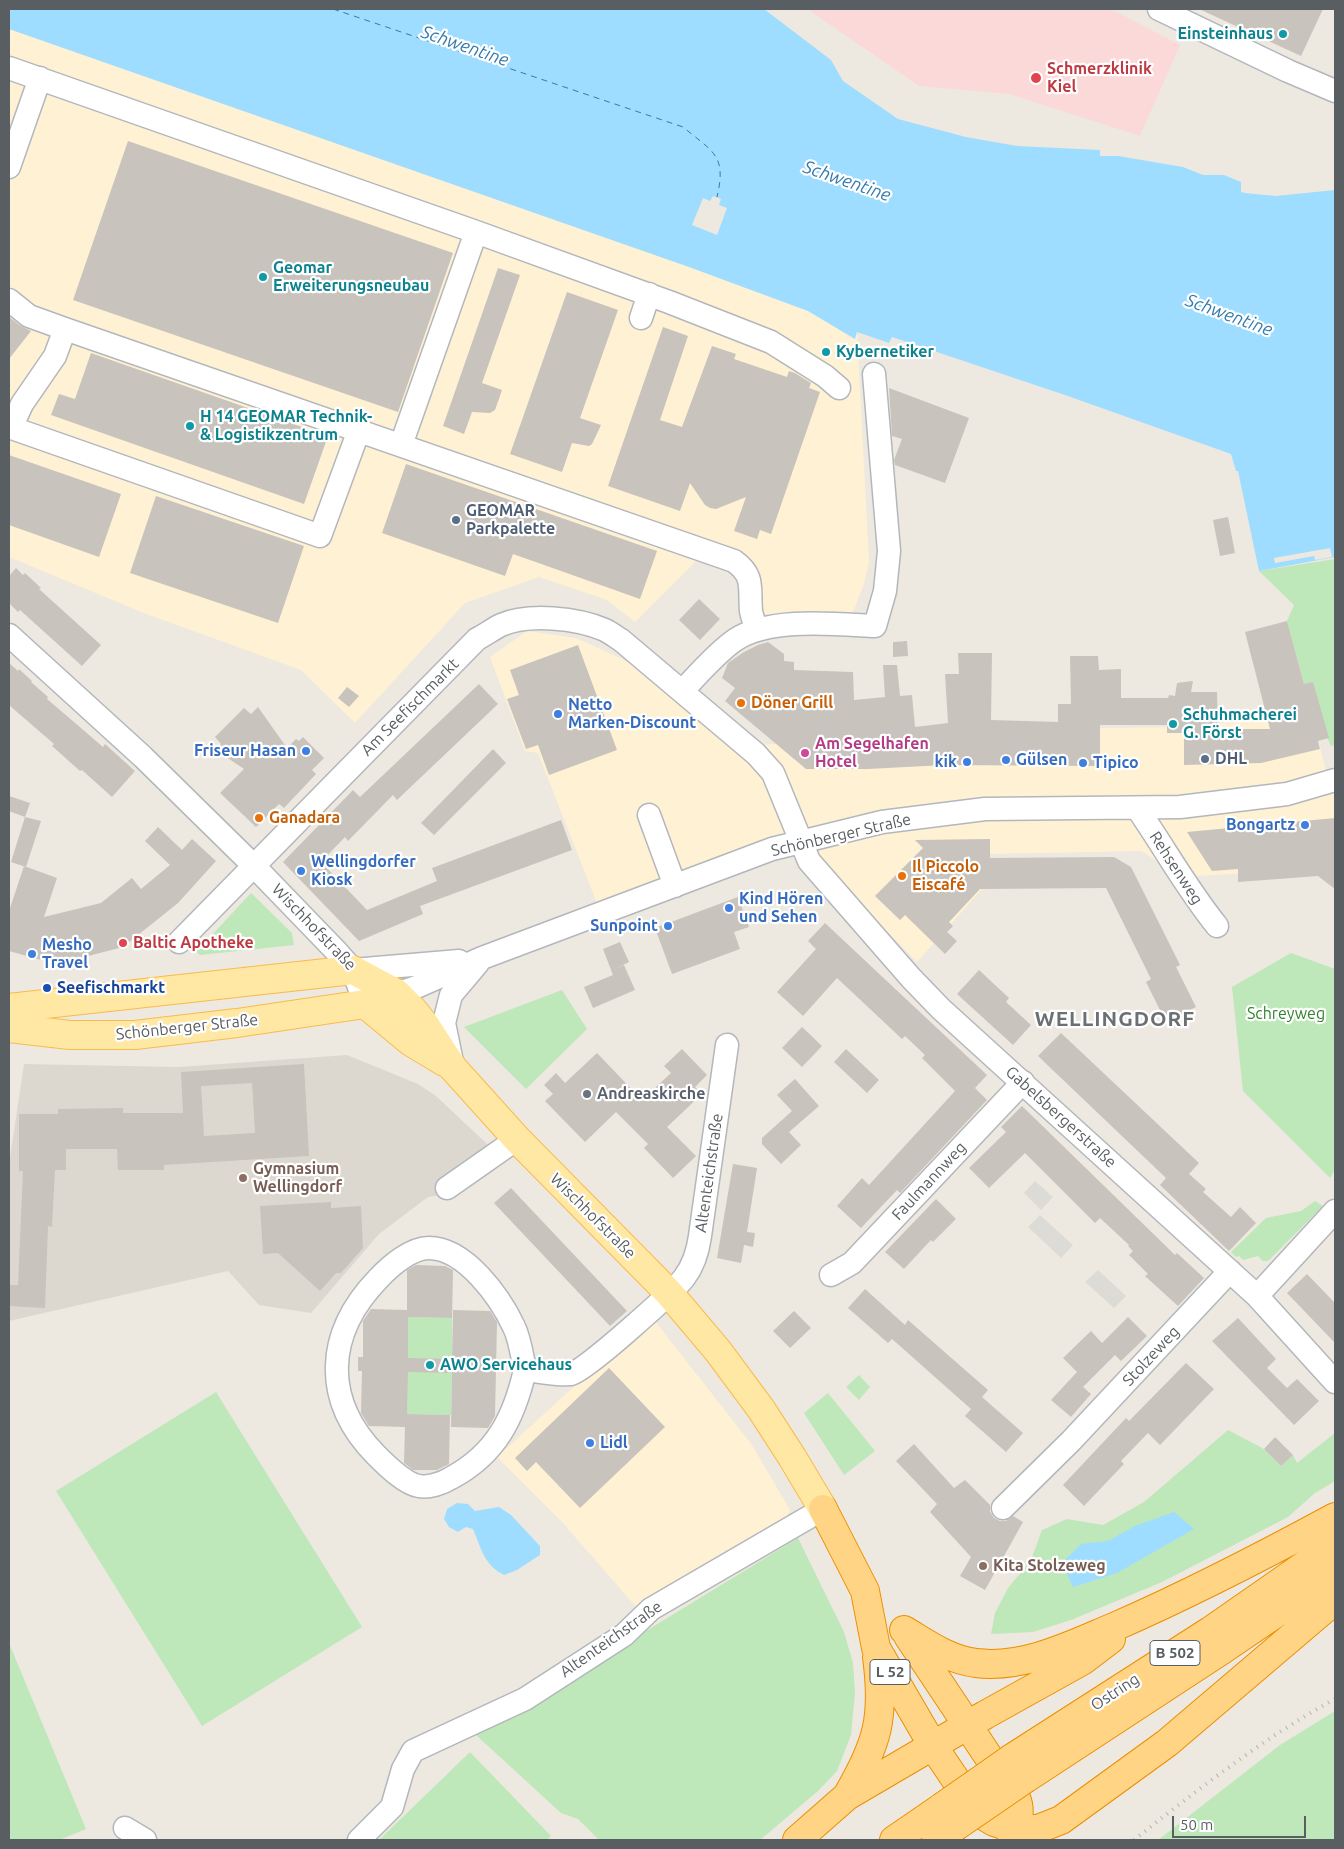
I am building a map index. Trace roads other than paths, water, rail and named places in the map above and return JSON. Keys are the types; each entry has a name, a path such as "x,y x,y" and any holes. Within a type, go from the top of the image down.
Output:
{"highway":[{"name":"L 52","path":"823,1509 865,1591 876,1648 934,1746 974,1807 984,1816 1014,1835 1019,1806 1016,1798 904,1630"},
{"path":"865,1591 904,1630 933,1648 958,1659 976,1663 997,1664 1034,1658 1141,1615 1243,1567 1335,1517"},
{"name":"Ostring","path":"894,1840 944,1825 1210,1631 1335,1544"},
{"name":"Ostring","path":"1019,1769 1222,1650 1335,1573"},
{"path":"1014,1835 1050,1825 1069,1814 1167,1743 1335,1600"},
{"path":"797,1840 847,1796 967,1725 1082,1661 1141,1615"},
{"path":"847,1796 870,1752 878,1723 881,1691 876,1648"}],"main road":[{"name":"Wischhofstraße","path":"353,970 396,993 425,1025 454,1068 517,1138 669,1293 718,1351 761,1409 823,1509"},
{"name":"Schönberger Straße","path":"9,1008 353,970"},
{"name":"Schönberger Straße","path":"9,1028 70,1035 135,1035 365,1004"},
{"name":"L 52","path":"365,1004 411,1042 454,1068"}],"street":[{"path":"1159,9 1288,71 1335,91"},
{"path":"9,68 649,294 770,342 825,376 838,388"},
{"path":"9,167 40,78"},
{"path":"401,445 476,232"},
{"path":"641,318 649,294"},
{"path":"9,300 30,316 65,329 734,561 744,568 750,583 751,613 757,630"},
{"path":"65,329 55,356 22,404 10,427 320,536 359,430"},
{"path":"682,691 735,640 757,630 784,625 836,624 875,626 885,591 889,551 874,374"},
{"name":"Am Seefischmarkt","path":"179,942 477,639 502,625 526,619 546,618 582,623 606,630 622,640 756,754 773,773 800,841"},
{"name":"Wischhofstraße","path":"9,635 143,756 253,865 353,970"},
{"name":"Schönberger Straße","path":"365,1004 414,988 482,958 772,849 882,822 954,812 985,810 1180,806 1287,794 1335,780"},
{"name":"Rehsenweg","path":"1138,808 1183,877 1195,899 1217,926"},
{"path":"649,814 675,886"},
{"name":"Gabelsbergerstraße","path":"800,841 809,861 910,978 941,1009 1257,1296 1335,1382"},
{"path":"454,1068 444,1023 451,996 482,958"},
{"name":"Schönberger Straße","path":"353,970 482,958"},
{"path":"353,970 365,1004"},
{"name":"Altenteichstraße","path":"669,1293 683,1280 691,1268 698,1248 727,1044"},
{"name":"Faulmannweg","path":"831,1274 852,1263 1023,1082"},
{"path":"447,1188 517,1138"},
{"path":"1257,1296 1335,1211"},
{"path":"428,1248 444,1251 460,1258 497,1296 515,1328 526,1370 519,1396 509,1420 493,1444 480,1458 461,1473 442,1483 419,1486 400,1476 366,1444 351,1424 342,1403 337,1382 337,1360 343,1334 351,1314 363,1296 380,1277 398,1262 416,1251 428,1248"},
{"name":"Stolzeweg","path":"1003,1508 1071,1442 1230,1271"},
{"path":"526,1370 572,1374 582,1370 669,1293"},
{"name":"Altenteichstraße","path":"358,1840 392,1807 403,1769 413,1752 525,1699 624,1635 651,1609 823,1509"},
{"path":"125,1828 145,1840"}],"water":[{"name":"Schwentine","path":"9,9 764,9 831,60 843,81 898,119 966,137 1017,146 1100,150 1100,156 1118,156 1183,167 1203,175 1224,175 1241,182 1241,192 1245,193 1276,196 1335,190 1335,557 1259,571 1238,471 1236,471 1231,454 1065,395 892,337 889,343 857,332 855,339 808,311 689,267 9,29"},
{"path":"457,1503 468,1504 475,1511 499,1507 511,1515 540,1546 540,1555 517,1570 504,1575 497,1571 484,1555 473,1529 466,1527 458,1532 449,1527 444,1519 447,1509"},
{"path":"1174,1512 1194,1529 1117,1573 1073,1587 1062,1563 1081,1544 1108,1541 1135,1526"}],"railway":[{"path":"1134,1840 1257,1747 1335,1699"}],"place":[{"name":"Einsteinhaus","path":"1283,34"},
{"name":"Schmerzklinik Kiel","path":"1036,78"},
{"name":"Geomar Erweiterungsneubau","path":"263,277"},
{"name":"Kybernetiker","path":"826,352"},
{"name":"H 14 GEOMAR Technik- & Logistikzentrum","path":"190,426"},
{"name":"GEOMAR Parkpalette","path":"456,520"},
{"name":"Döner Grill","path":"741,703"},
{"name":"Netto Marken-Discount","path":"558,714"},
{"name":"Schuhmacherei G. Först","path":"1173,724"},
{"name":"Friseur Hasan","path":"306,751"},
{"name":"Am Segelhafen Hotel","path":"805,753"},
{"name":"DHL","path":"1205,759"},
{"name":"Gülsen","path":"1006,760"},
{"name":"kik","path":"967,762"},
{"name":"Tipico","path":"1083,763"},
{"name":"Ganadara","path":"259,818"},
{"name":"Bongartz","path":"1305,825"},
{"name":"Wellingdorfer Kiosk","path":"301,871"},
{"name":"Il Piccolo Eiscafé","path":"902,876"},
{"name":"Kind Hören und Sehen","path":"729,908"},
{"name":"Sunpoint","path":"668,926"},
{"name":"Baltic Apotheke","path":"123,943"},
{"name":"Mesho Travel","path":"32,954"},
{"name":"Seefischmarkt","path":"47,988"},
{"name":"Andreaskirche","path":"587,1094"},
{"name":"Gymnasium Wellingdorf","path":"243,1178"},
{"name":"AWO Servicehaus","path":"430,1365"},
{"name":"Lidl","path":"590,1443"},
{"name":"Kita Stolzeweg","path":"983,1566"}],"district":[{"name":"WELLINGDORF","path":"1115,1019"}],"park label":[{"name":"Schreyweg","path":"1286,1014"}]}
